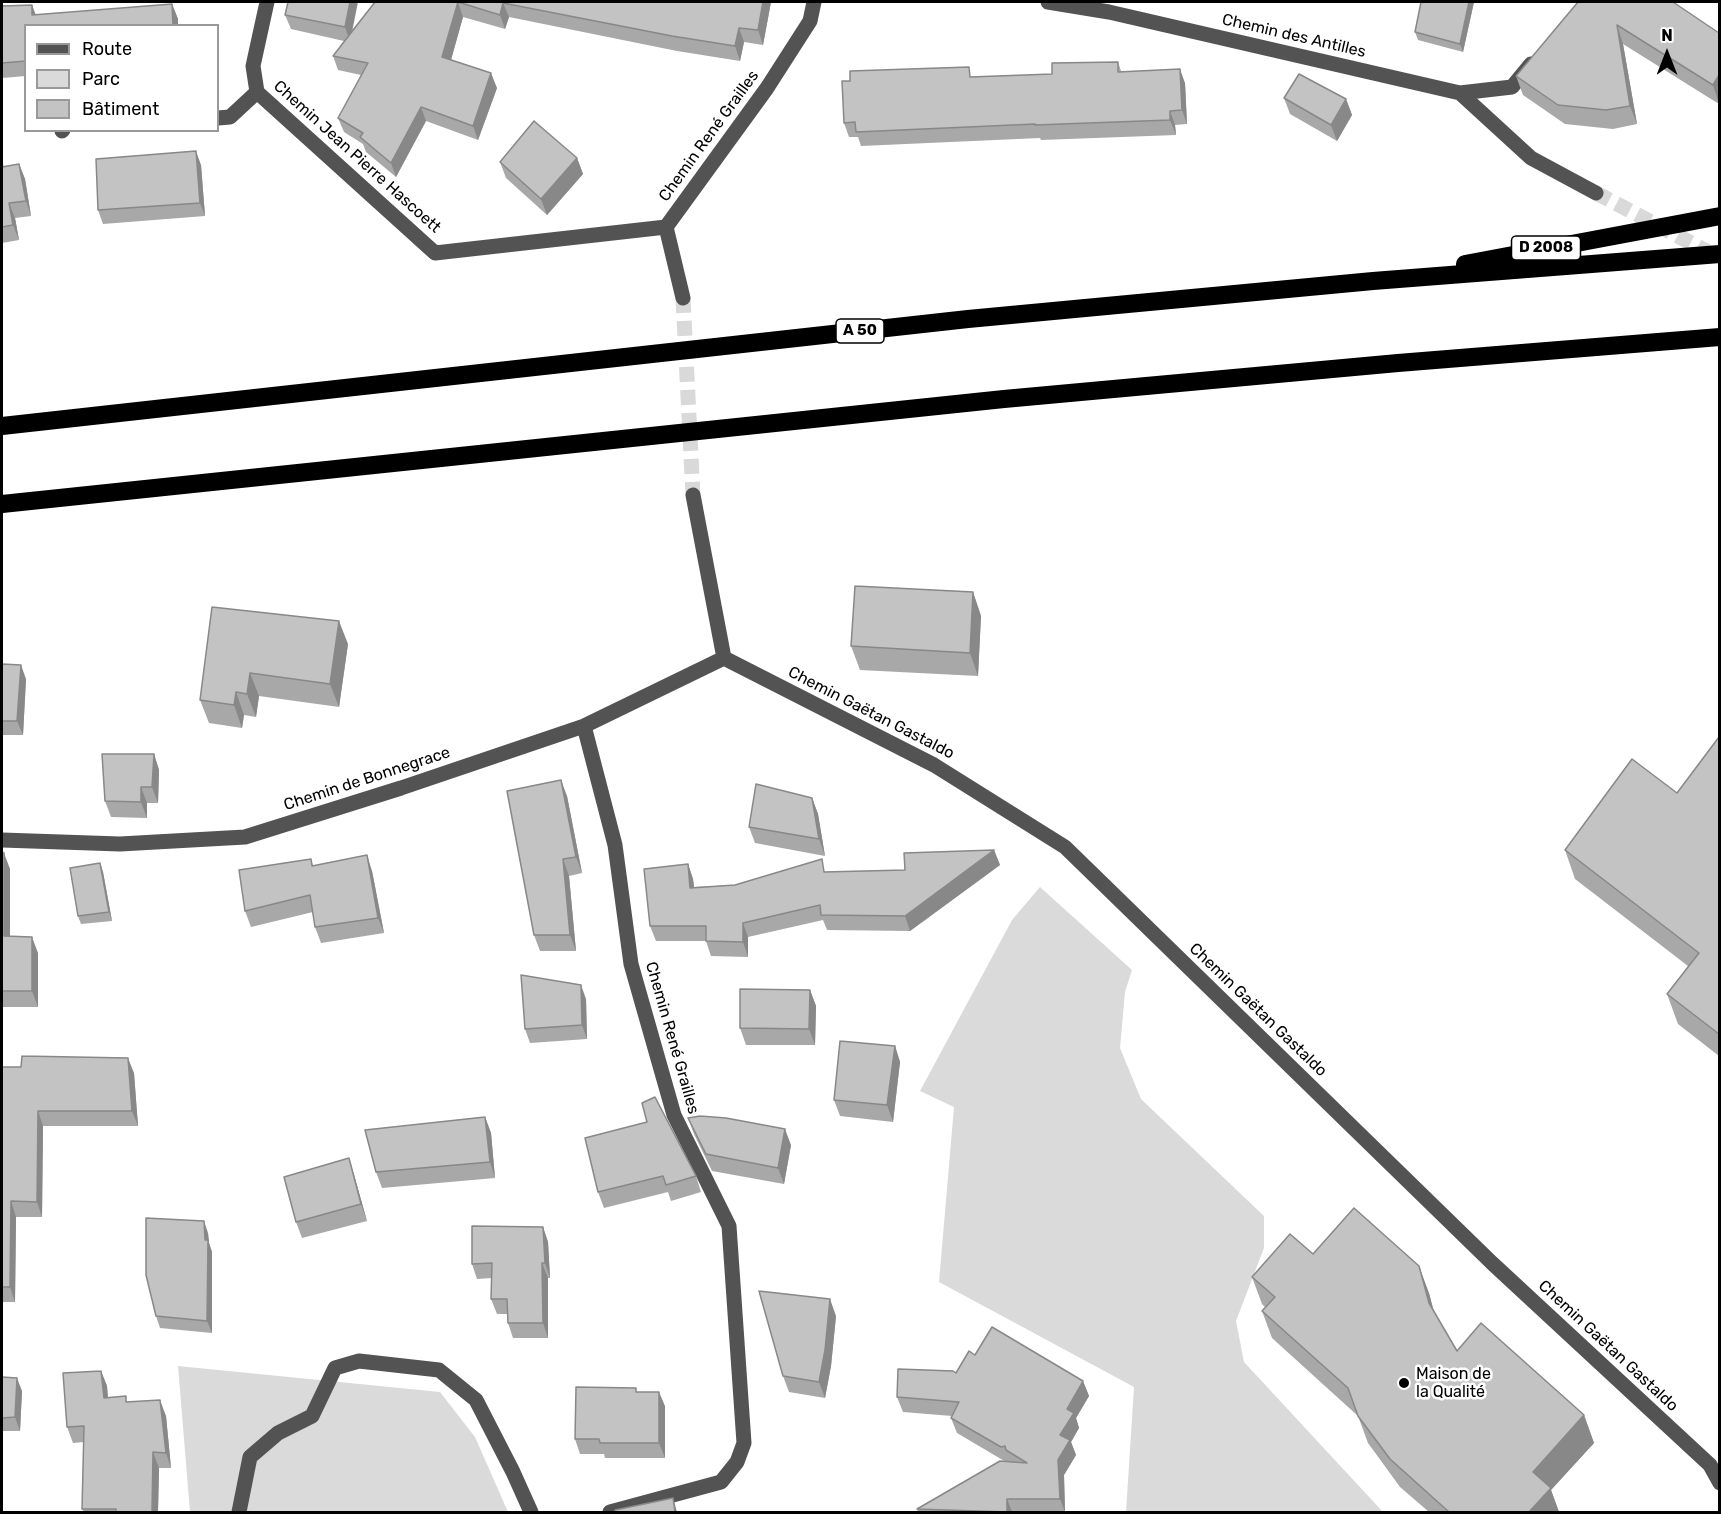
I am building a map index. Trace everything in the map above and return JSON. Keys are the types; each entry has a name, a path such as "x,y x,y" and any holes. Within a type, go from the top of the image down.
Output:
{"highway":[{"name":"D 2008","path":"1373,281 1719,216"},
{"name":"A 50","path":"2,426 968,319 1373,281 1719,254"},
{"path":"2,504 1004,399 1719,337"}],"street":[{"name":"Chemin Jean Pierre Hascoett","path":"267,2 252,66 257,92 435,253 666,227"},
{"name":"Chemin René Grailles","path":"683,298 666,227 767,88 810,21 814,2"},
{"name":"Chemin des Antilles","path":"1048,2 1109,12 1460,93"},
{"path":"1460,93 1512,87 1540,53"},
{"path":"219,118 230,117 257,92"},
{"path":"1460,93 1530,158 1596,193"},
{"path":"693,495 724,658"},
{"name":"Chemin de Bonnegrace","path":"2,840 120,844 245,837 401,788 584,726 724,658"},
{"name":"Chemin Gaëtan Gastaldo","path":"724,658 934,765 1065,847 1492,1263 1715,1466 1719,1483"},
{"name":"Chemin René Grailles","path":"584,726 615,845 631,964 674,1115 729,1226 744,1443 738,1462 721,1482 610,1512"},
{"path":"239,1512 250,1457 278,1433 312,1416 335,1368 359,1361 439,1370 476,1400 531,1512"}],"green space":[{"path":"1040,887 1132,970 1125,992 1120,1048 1141,1099 1264,1216 1264,1248 1236,1321 1244,1362 1383,1512 1126,1512 1134,1387 939,1282 954,1107 920,1091 1012,920"},
{"path":"178,1366 440,1392 475,1437 508,1512 190,1512"}],"building":[{"path":"288,2 350,2 345,27 285,15"},
{"path":"375,2 458,2 442,57 491,73 473,126 421,107 391,163 360,137 363,133 338,118 368,63 333,56"},
{"path":"458,2 763,2 758,30 739,28 735,46 503,3 500,15"},
{"path":"1421,2 1469,2 1460,44 1415,32"},
{"path":"1578,2 1673,2 1719,33 1719,75 1713,85 1617,25 1630,106 1606,110 1558,105 1516,76"},
{"path":"172,4 173,24 24,24 24,61 2,63 2,6 32,5 32,15"},
{"path":"1118,62 1118,72 1180,69 1182,110 1170,111 1170,120 856,132 855,122 844,123 842,81 850,81 850,71 969,67 970,77 1052,74 1052,63"},
{"path":"1299,74 1346,99 1331,125 1284,98"},
{"path":"534,121 577,158 541,199 500,162"},
{"path":"196,151 200,203 98,210 96,159"},
{"path":"19,164 26,201 9,203 13,225 2,227 2,167"},
{"path":"855,586 973,592 970,653 851,646"},
{"path":"212,607 339,621 330,684 250,673 247,694 236,692 234,705 200,700"},
{"path":"2,664 21,665 17,721 2,721"},
{"path":"1719,737 1719,1034 1667,994 1699,953 1565,850 1632,759 1677,793"},
{"path":"102,754 154,754 152,787 141,787 141,802 105,801"},
{"path":"561,780 576,857 563,859 570,935 534,935 507,791"},
{"path":"756,784 812,798 819,839 749,827"},
{"path":"994,850 905,916 821,915 820,905 743,923 743,942 706,941 706,926 650,926 644,869 688,864 690,888 735,885 822,859 824,872 905,870 904,853"},
{"path":"2,852 4,853 4,936 32,937 32,991 2,991"},
{"path":"367,855 378,918 315,927 310,895 245,911 239,870 311,859 312,866"},
{"path":"100,863 109,912 78,916 70,868"},
{"path":"521,975 581,985 582,1025 525,1029"},
{"path":"740,989 810,990 809,1029 740,1028"},
{"path":"840,1041 895,1046 887,1105 834,1100"},
{"path":"22,1056 128,1058 132,1111 38,1111 37,1202 11,1201 10,1287 2,1287 2,1067 21,1067"},
{"path":"655,1097 696,1176 666,1185 663,1176 598,1192 585,1138 647,1122 642,1103"},
{"path":"700,1116 726,1118 785,1129 778,1168 706,1154 688,1118"},
{"path":"485,1117 490,1162 376,1172 365,1130"},
{"path":"349,1158 361,1204 296,1222 284,1177"},
{"name":"Maison de la Qualité","path":"1354,1208 1419,1266 1429,1303 1457,1351 1481,1323 1584,1415 1533,1472 1551,1488 1529,1512 1449,1512 1390,1459 1358,1416 1348,1388 1262,1311 1275,1297 1252,1277 1290,1234 1313,1254"},
{"path":"146,1218 204,1221 205,1240 208,1240 207,1321 156,1316 146,1275"},
{"path":"472,1226 543,1227 545,1263 542,1263 543,1323 508,1323 507,1299 491,1299 492,1263 472,1264"},
{"path":"759,1291 830,1299 819,1382 783,1376"},
{"path":"992,1327 1083,1381 1067,1409 1074,1413 1060,1435 1070,1440 1058,1460 1060,1499 1007,1499 1007,1512 917,1509 1000,1461 1027,1463 1006,1450 1005,1446 1001,1447 951,1418 959,1402 897,1397 898,1369 956,1373 969,1351 975,1355"},
{"path":"101,1371 104,1398 126,1396 126,1402 160,1400 166,1453 153,1452 152,1512 82,1509 84,1426 67,1427 63,1373"},
{"path":"2,1377 17,1378 15,1417 2,1418"},
{"path":"576,1387 636,1388 636,1392 659,1392 659,1443 600,1443 599,1439 575,1439"},
{"path":"673,1498 675,1512 615,1512 615,1510"}],"tunnel":[{"path":"1596,193 1716,256"},
{"path":"683,298 693,495"}],"place":[{"name":"Maison de la Qualité","path":"1404,1383"}]}
